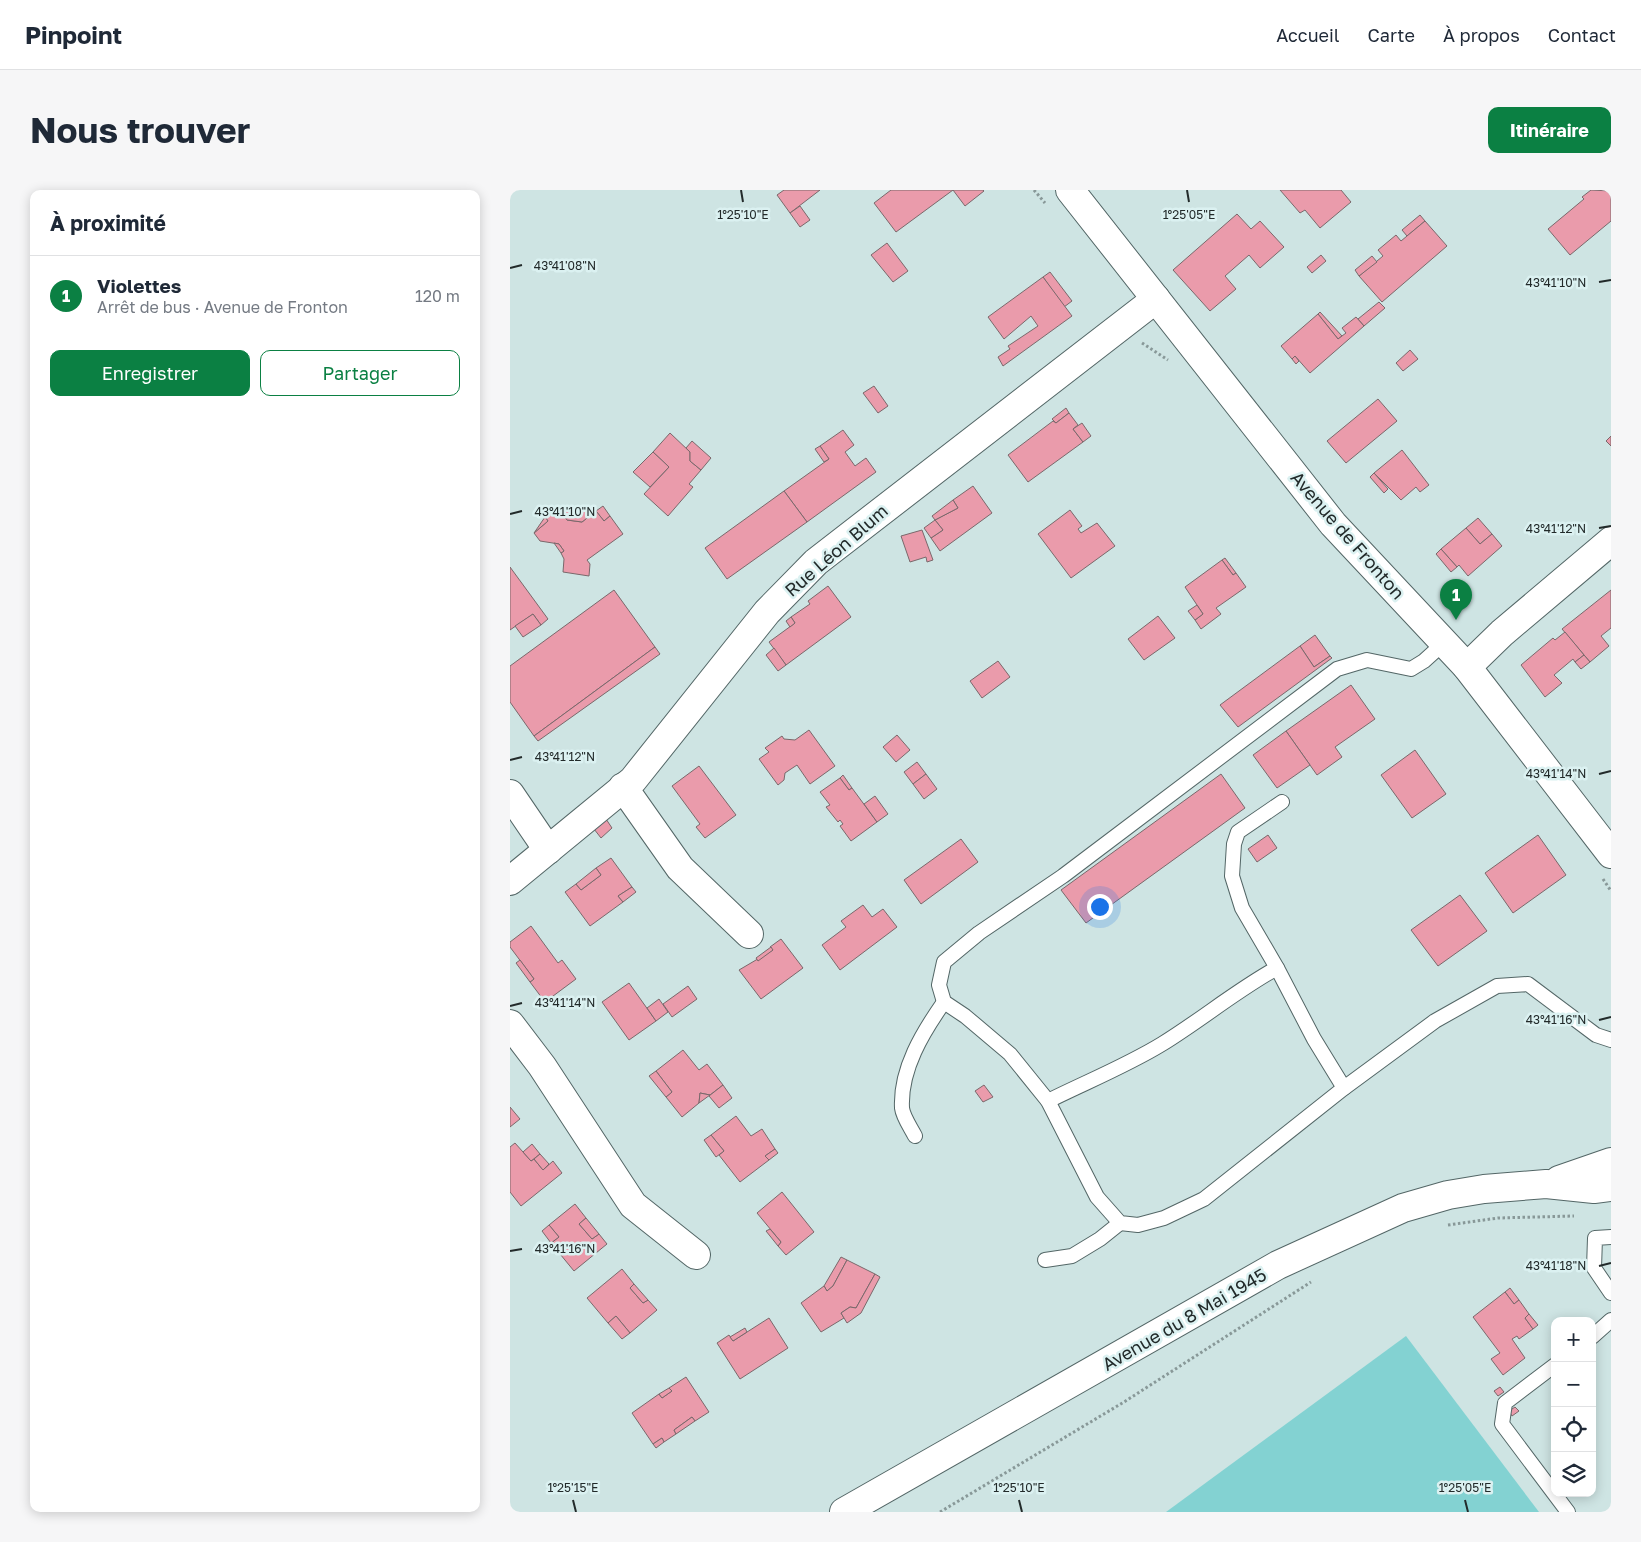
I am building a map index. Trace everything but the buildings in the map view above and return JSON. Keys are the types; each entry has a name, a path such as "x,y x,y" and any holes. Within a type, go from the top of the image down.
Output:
{"main road":[{"name":"Avenue de Fronton","path":"1075,192 1332,524 1467,667 1611,854"},
{"name":"Rue Léon Blum","path":"510,881 633,780 767,612 816,562 1156,299"},
{"path":"1467,667 1502,633 1611,541"},
{"path":"623,788 680,868 749,934"},
{"path":"510,794 548,850"},
{"path":"510,1024 542,1066 633,1206 696,1255"},
{"name":"Avenue du 8 Mai 1945","path":"1546,1184 1611,1162"},
{"name":"Avenue du 8 Mai 1945","path":"844,1512 1278,1265 1403,1208 1448,1195 1484,1189 1546,1184 1594,1189 1611,1187"}],"lane":[{"path":"1445,642 1424,661 1411,669 1367,660 1337,669 1062,876 979,933 944,962 939,985 944,1002 965,1016 1010,1054 1048,1101 1097,1197 1120,1223 1138,1225 1164,1218 1204,1199 1344,1088 1435,1021 1497,986 1528,984 1596,1035 1611,1040"},
{"path":"1282,802 1238,832 1234,844 1232,876 1242,908 1277,968 1314,1040 1344,1088"},
{"path":"1048,1101 1160,1046 1216,1010 1249,984 1277,968"},
{"path":"915,1136 902,1110 906,1079 921,1035 944,1002"},
{"path":"1044,1260 1072,1256 1100,1239 1120,1223"},
{"path":"1611,1237 1595,1238 1594,1268 1611,1293"},
{"path":"1596,1333 1611,1320"},
{"path":"1551,1368 1505,1403 1502,1424 1568,1512"}],"path":[{"path":"1446,1225 1498,1218 1575,1216"},
{"name":"Avenue du 8 Mai 1945","path":"940,1512 1124,1402 1312,1281"}],"shaded area":[{"path":"1406,1336 1539,1512 1166,1512"}],"place":[{"name":"Violettes","path":"1456,620"}]}
